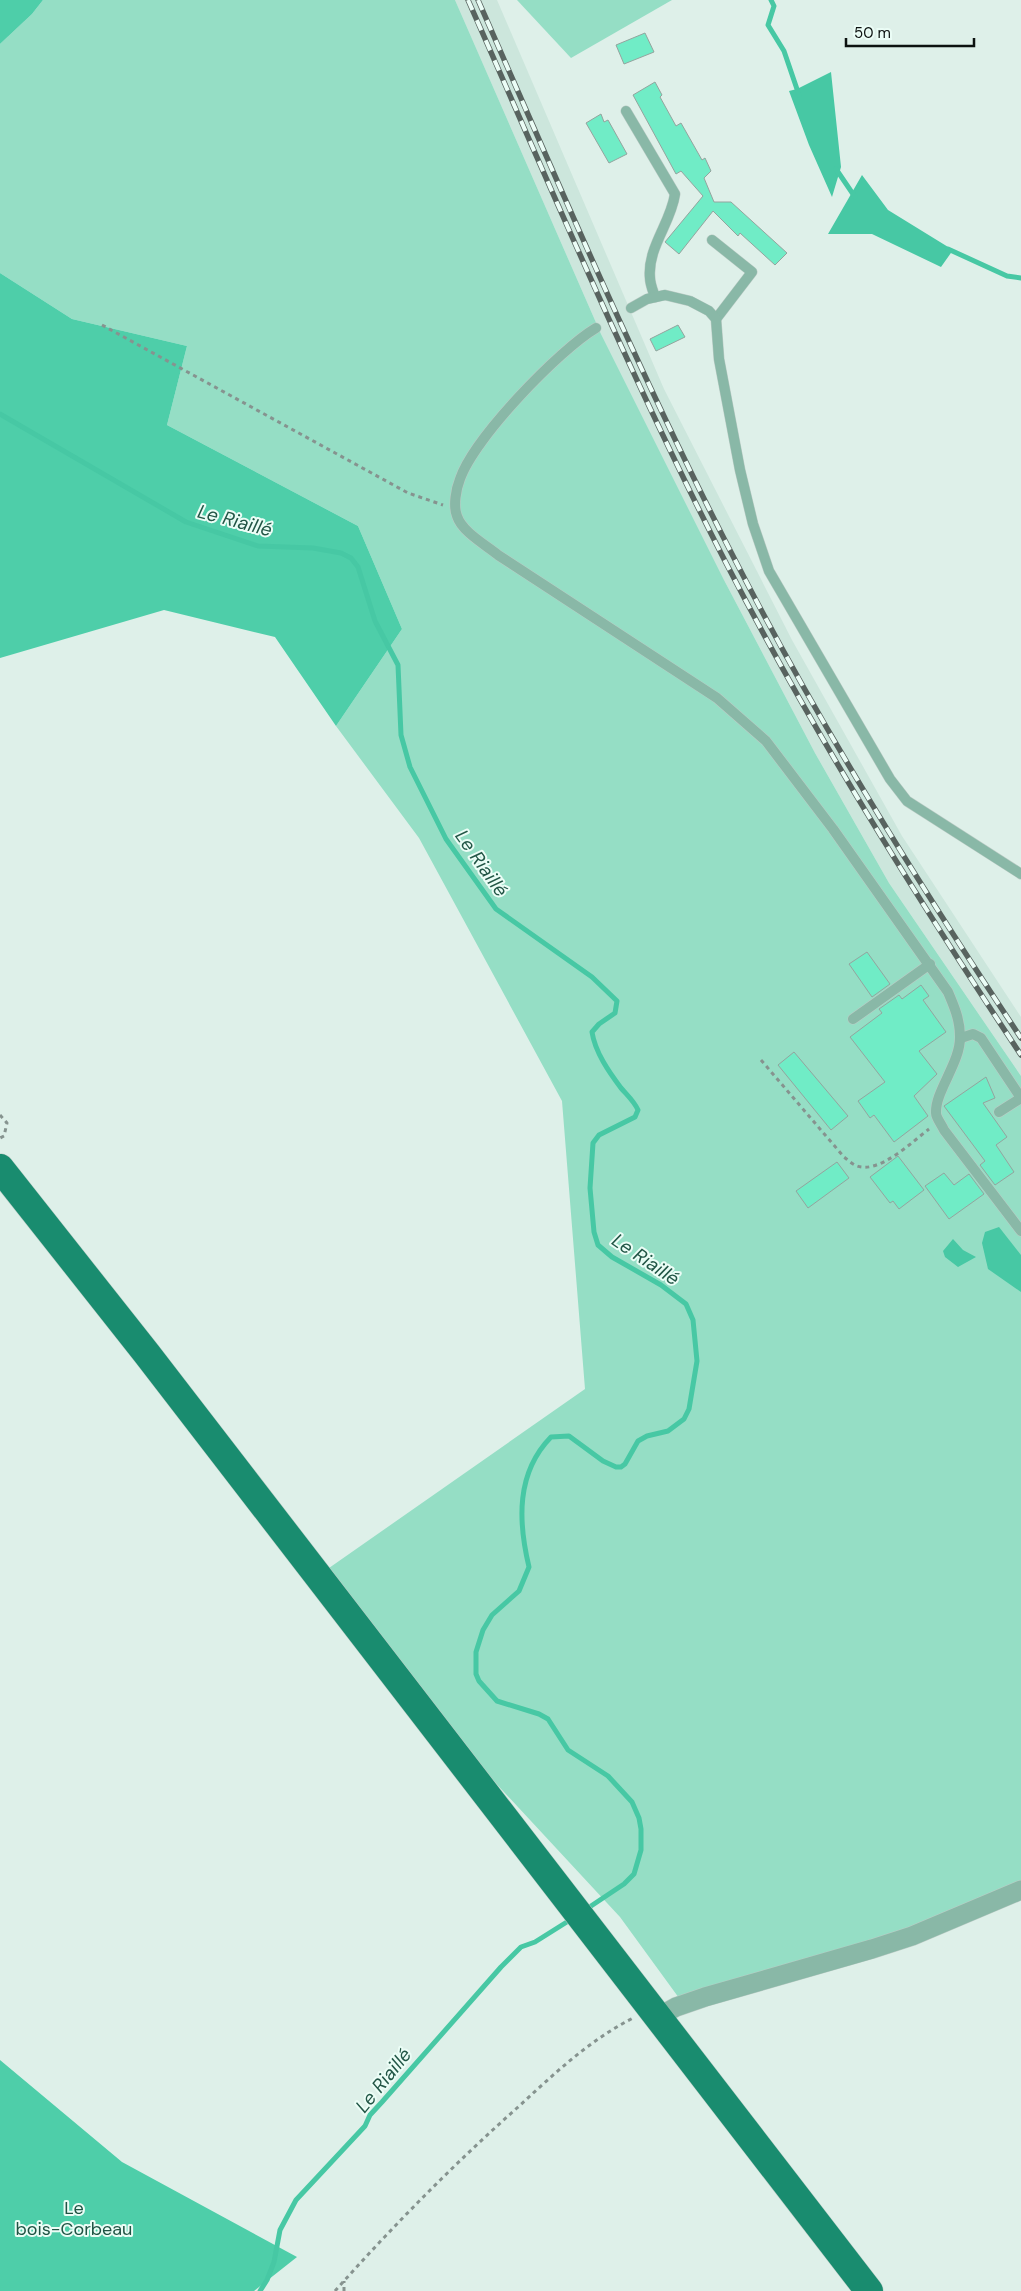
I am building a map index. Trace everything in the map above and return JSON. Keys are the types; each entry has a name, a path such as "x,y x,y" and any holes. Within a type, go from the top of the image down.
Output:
{"main road":[{"path":"0,1168 147,1354 869,2291"}],"street":[{"path":"654,2012 904,1939 1021,1890"}],"lane":[{"path":"626,111 675,194 673,207 650,264 650,278 655,297"},
{"path":"712,240 752,272 716,319"},
{"path":"631,308 655,297 665,295 690,301 709,311 716,319 723,380 752,524 769,571 890,779 907,801 1021,874"},
{"path":"596,328 568,348 530,385 470,459 460,479 456,507 457,516 466,529 498,555 710,693 737,714 766,741 833,829 948,992 958,1018 961,1038 955,1061 938,1098 936,1114 939,1121 1021,1231"},
{"path":"853,1019 930,964"},
{"path":"961,1038 973,1034 981,1038 1021,1098 998,1112"}],"path":[{"path":"102,325 408,493 433,503 456,507"},
{"path":"761,1060 844,1157 855,1166 867,1168 881,1164 903,1150 939,1121"},
{"path":"0,1115 7,1124 4,1136 0,1138"},
{"path":"335,2291 404,2217 477,2144 556,2071 590,2044 654,2012"},
{"path":"344,2281 344,2291"}],"shaded area":[{"path":"43,0 455,0 601,334 724,580 815,753 889,883 1021,1076 1021,1886 961,1916 687,2009 620,1917 309,1582 585,1389 562,1101 419,838 336,726 402,629 358,526 167,425 187,346 72,319 0,273 0,44 32,14"},
{"path":"455,0 497,0 664,389 792,640 902,836 1021,1017 1021,1076 889,883 815,753 724,580 601,334"},
{"path":"517,0 672,0 571,58"},
{"path":"831,72 841,167 832,197 809,145 789,91"},
{"path":"862,175 888,210 953,250 941,267 872,234 828,234"},
{"path":"999,1227 1021,1255 1021,1292 988,1269 982,1243 985,1232"},
{"path":"953,1239 963,1250 976,1257 958,1267 945,1257 943,1251"}],"green space":[{"path":"0,0 43,0 32,14 0,44"},
{"path":"0,273 72,319 187,346 167,425 358,526 402,629 336,726 275,637 164,610 0,658"},
{"name":"Le bois-Corbeau","path":"0,2060 122,2162 297,2257 254,2291 0,2291"}],"building":[{"path":"645,33 654,52 624,64 616,45"},
{"path":"655,82 662,95 660,97 676,126 681,123 702,160 705,158 711,171 704,178 714,202 731,202 787,253 775,265 740,233 738,236 713,211 679,254 665,242 703,196 681,171 676,174 633,95"},
{"path":"601,114 604,122 608,120 627,154 609,163 586,123"},
{"path":"678,325 685,337 656,351 650,339"},
{"path":"867,952 890,984 872,997 849,964"},
{"path":"921,985 929,996 923,1000 946,1032 919,1051 937,1074 914,1096 928,1116 894,1142 874,1115 870,1118 858,1101 885,1082 850,1037 882,1013 879,1009 899,995 902,999"},
{"path":"794,1052 848,1116 831,1130 778,1065"},
{"path":"986,1077 995,1098 983,1103 1007,1137 996,1145 1014,1172 995,1185 980,1165 985,1161 944,1106"},
{"path":"898,1156 924,1190 899,1209 893,1201 890,1203 870,1177"},
{"path":"837,1162 849,1178 808,1208 796,1191"},
{"path":"944,1173 954,1185 969,1174 984,1194 949,1219 925,1186"}],"waterway":[{"path":"771,0 774,6 768,25 784,51 799,95"},
{"path":"836,169 855,197"},
{"path":"948,249 1007,276 1021,278"},
{"name":"Le Riaillé","path":"0,414 186,522 258,546 313,548 341,553 351,558 358,567 375,621 398,665 401,735 410,767 446,839 496,909 592,977 617,1001 615,1013 599,1024 592,1032 603,1062 638,1110 635,1117 599,1135 593,1143 590,1188 594,1232 598,1245 612,1257 661,1285 686,1304 693,1320 697,1361 689,1409 684,1419 668,1431 647,1436 638,1441 625,1464 621,1467 616,1467 603,1461 569,1436 551,1437 531,1466 523,1498 523,1532 529,1567 519,1591 492,1615 483,1630 476,1652 476,1674 479,1681 497,1701 539,1714 548,1719 568,1750 608,1776 632,1802 639,1818 641,1829 641,1850 634,1874 624,1884 591,1906"},
{"name":"Le Riaillé","path":"260,2291 267,2280 274,2262 280,2230 296,2200 365,2126 370,2115 501,1967 521,1947 535,1942 570,1920"}],"railway":[{"path":"468,0 624,353 725,561 793,688 866,812 942,934 1021,1055"},
{"path":"478,0 633,351 734,558 835,742 907,862 1021,1038"}]}
